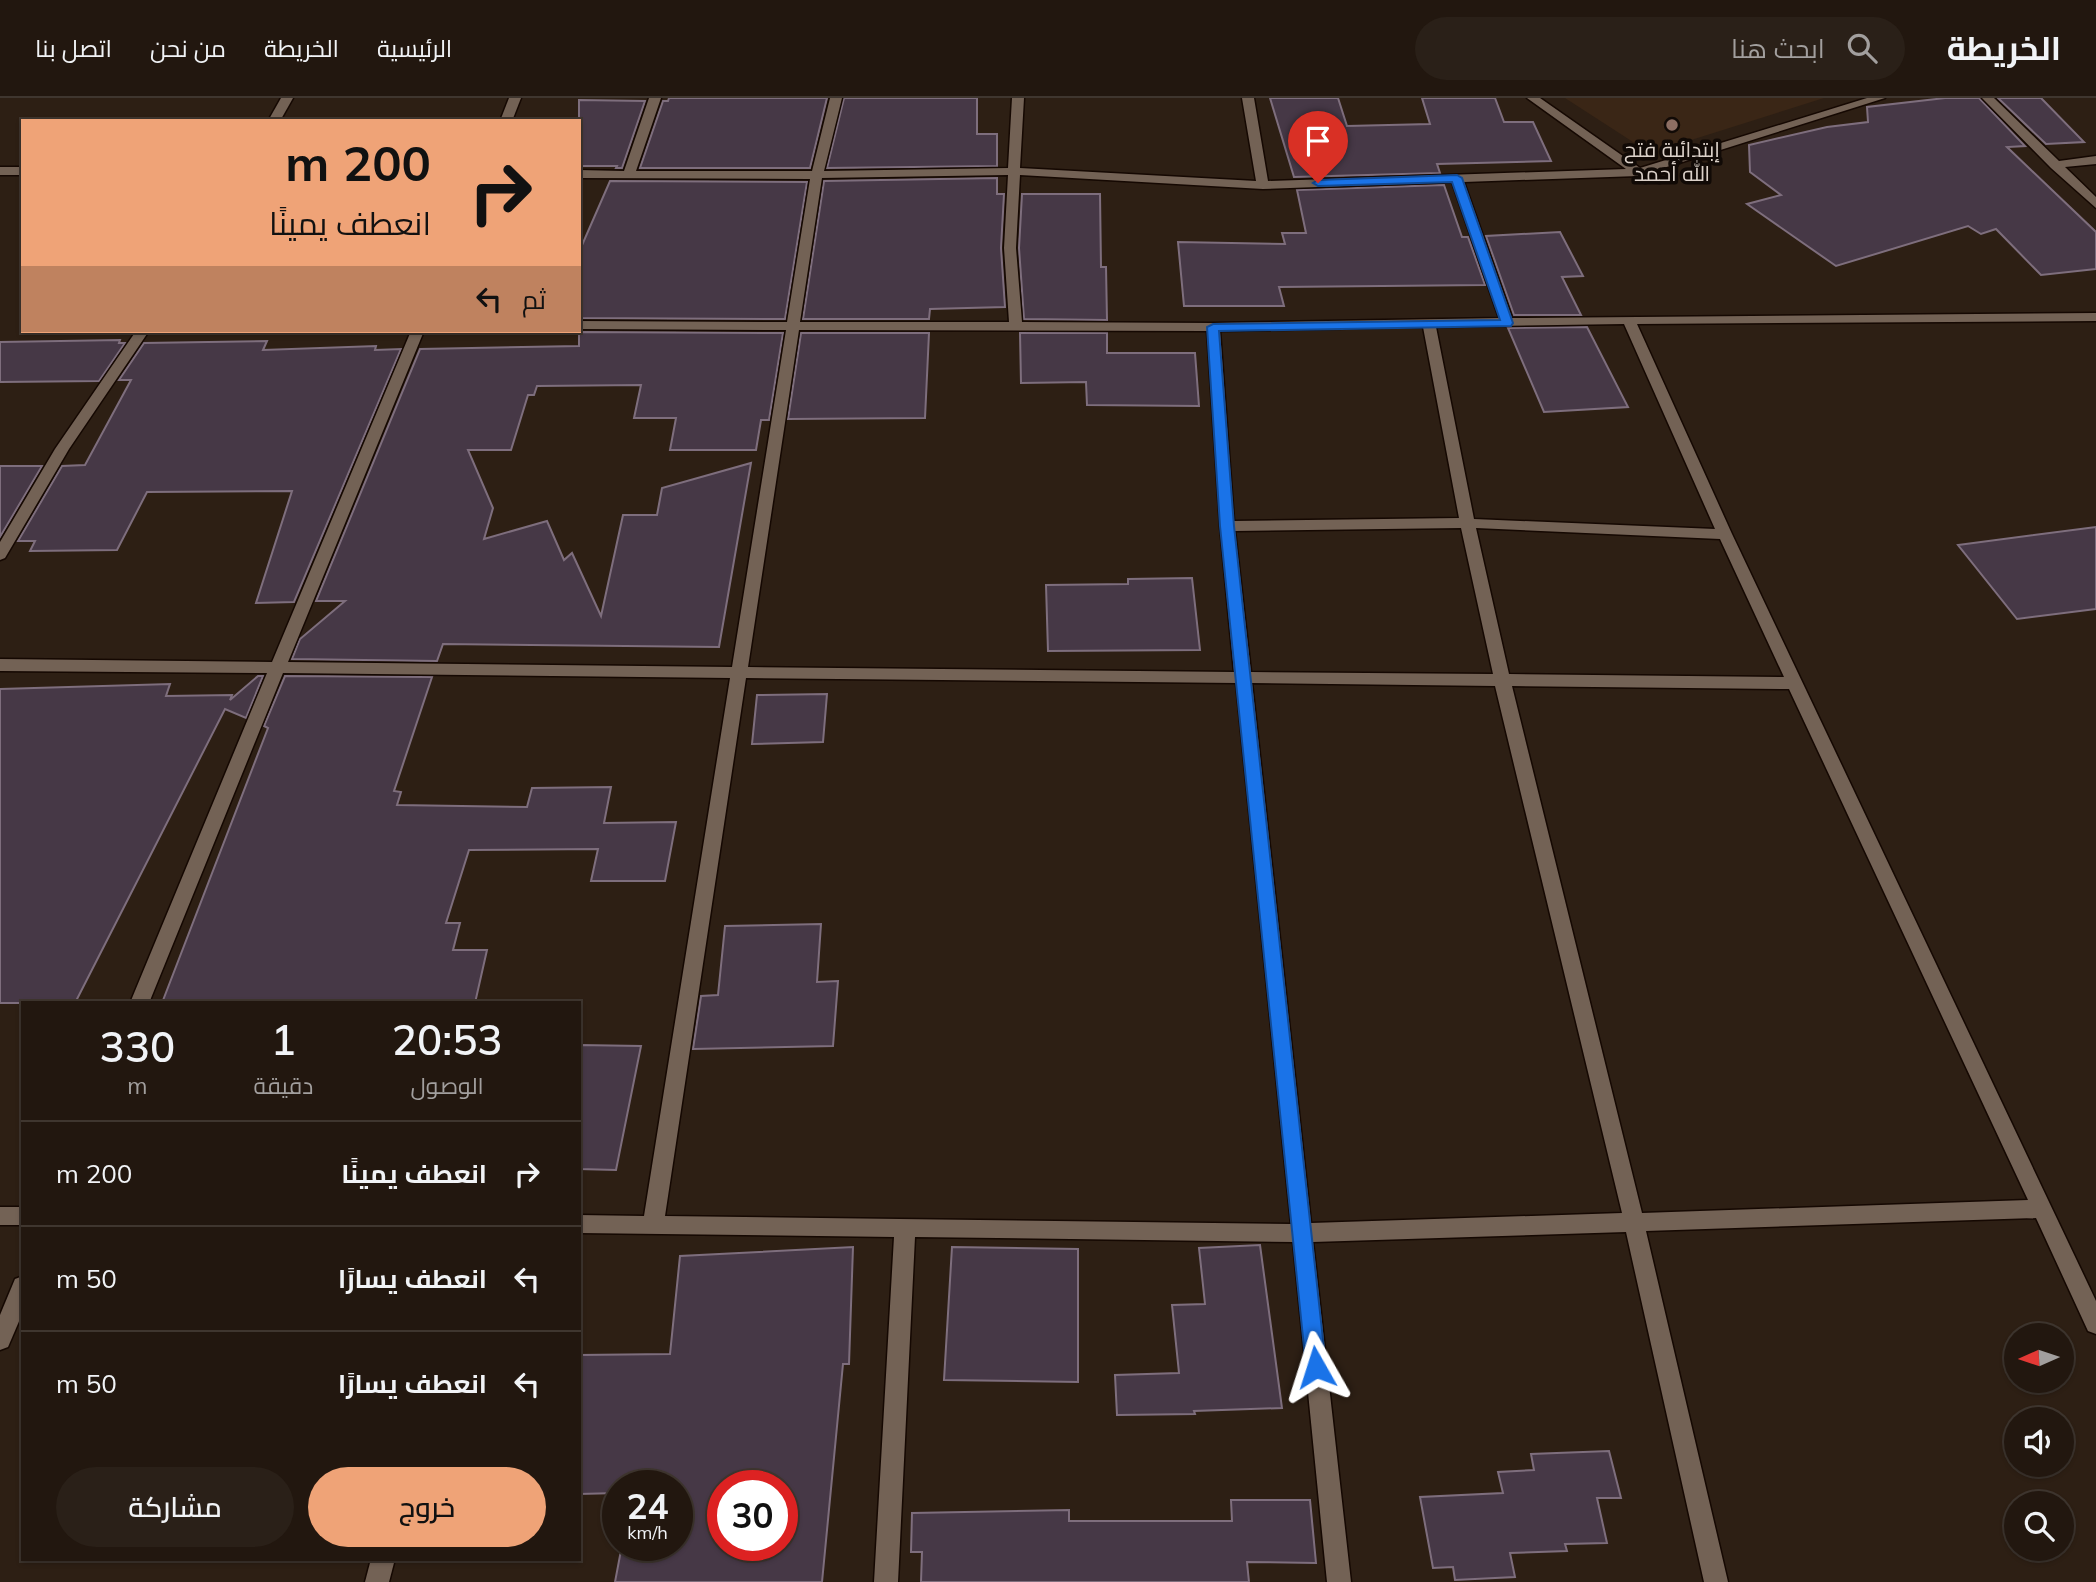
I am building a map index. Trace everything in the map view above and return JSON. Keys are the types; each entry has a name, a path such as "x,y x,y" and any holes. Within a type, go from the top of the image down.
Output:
{"street":[{"path":"275,119 287,98"},
{"path":"507,119 515,98"},
{"path":"629,173 655,98"},
{"path":"653,1225 737,672 817,175 836,98"},
{"path":"1016,327 1010,248 1018,98"},
{"path":"1248,98 1263,185"},
{"path":"1533,98 1638,172"},
{"path":"581,174 817,175 1014,171 1263,185 1638,172 1879,98"},
{"path":"1988,98 2096,204"},
{"path":"2055,165 2096,160"},
{"path":"0,171 21,171"},
{"path":"1457,178 1507,323"},
{"path":"581,325 1213,327 1629,320 2096,317"},
{"path":"1629,320 1725,534 2096,1324"},
{"path":"1429,325 1467,523 1502,680 1634,1222 1716,1582"},
{"path":"1213,327 1227,526 1242,677 1339,1582"},
{"path":"0,555 62,449 141,333"},
{"path":"140,1001 416,333"},
{"path":"1227,526 1467,523 1725,534"},
{"path":"0,665 1797,683"},
{"path":"581,1224 1301,1233 2044,1209"},
{"path":"0,1216 21,1216"},
{"path":"886,1582 905,1230"},
{"path":"0,1340 21,1291"},
{"path":"377,1582 382,1561"}],"shaded area":[{"name":"إبتدائية فتح الله أحمد","path":"1565,98 1824,98 1650,153"}],"building":[{"path":"669,98 827,98 810,168 640,168 663,101 668,101"},
{"path":"844,98 977,98 977,134 997,134 997,166 827,168"},
{"path":"1270,98 1338,98 1347,126 1430,124 1422,98 1495,98 1504,122 1533,122 1551,161 1437,164 1440,173 1294,177"},
{"path":"1945,98 1979,98 2025,146 2007,147 2096,232 2096,269 2041,275 1996,229 1981,234 1968,226 1836,266 1747,204 1781,195 1750,172 1749,145 1827,127 1868,122 1867,107"},
{"path":"1998,98 2041,98 2084,142 2046,144"},
{"path":"579,100 645,101 622,168 581,166"},
{"path":"997,178 997,194 1004,194 1001,248 1005,307 930,309 929,319 803,319 824,181"},
{"path":"610,181 807,182 785,319 581,318 581,247"},
{"path":"1444,185 1462,237 1468,237 1485,285 1279,287 1284,306 1184,306 1178,242 1285,244 1282,233 1306,233 1297,190"},
{"path":"1022,194 1100,194 1101,267 1106,267 1107,320 1024,319 1019,248"},
{"path":"1560,232 1583,276 1562,277 1581,315 1514,315 1486,236"},
{"path":"1587,327 1628,407 1544,412 1508,328"},
{"path":"581,332 783,333 769,420 761,420 756,450 670,450 676,418 634,418 641,385 537,386 534,395 528,395 511,450 468,450 493,508 484,539 547,521 564,560 572,553 601,616 623,515 657,515 662,488 751,463 719,647 443,644 437,661 292,659 300,639 345,601 316,601 420,349 579,346"},
{"path":"801,333 929,333 925,418 788,419"},
{"path":"1020,333 1107,333 1107,353 1195,353 1199,406 1087,405 1086,382 1021,383"},
{"path":"120,340 119,343 125,343 99,381 0,382 0,342"},
{"path":"267,341 263,350 376,346 375,350 401,349 294,602 256,603 292,491 147,492 117,550 30,551 35,541 18,541 62,466 85,465 131,380 119,380 144,343"},
{"path":"0,466 42,466 0,537"},
{"path":"2096,527 2096,609 2017,619 1958,545"},
{"path":"1192,578 1200,650 1048,651 1046,585 1128,584 1128,579"},
{"path":"258,676 263,676 246,718 225,709 76,1001 0,1003 0,689 170,684 166,696 232,695 230,700"},
{"path":"285,676 432,677 394,791 401,792 397,805 527,807 532,788 611,787 604,823 676,822 665,881 591,881 598,849 469,850 446,923 460,923 453,950 487,950 475,1001 163,1001 268,728 264,726"},
{"path":"827,694 823,742 752,744 757,695"},
{"path":"821,924 817,982 838,981 833,1046 693,1049 701,996 718,995 725,926"},
{"path":"581,1045 641,1046 616,1170 581,1169"},
{"path":"1260,1245 1282,1408 1194,1411 1195,1414 1117,1415 1115,1375 1179,1373 1172,1305 1205,1304 1199,1248"},
{"path":"853,1247 849,1364 843,1364 822,1582 615,1582 619,1561 693,1561 693,1470 602,1470 602,1493 581,1494 581,1355 670,1354 680,1256"},
{"path":"952,1247 1078,1249 1078,1382 944,1380"},
{"path":"1609,1451 1621,1498 1597,1498 1607,1543 1565,1544 1567,1551 1510,1553 1515,1577 1455,1580 1453,1567 1433,1568 1420,1497 1503,1493 1498,1472 1534,1470 1531,1454"},
{"path":"1231,1500 1310,1500 1316,1563 1247,1562 1249,1582 921,1582 922,1552 911,1552 912,1513 1069,1510 1069,1521 1232,1521"}],"place":[{"name":"إبتدائية فتح الله أحمد","path":"1672,125"}],"route":[{"path":"1316,1367 1227,526 1213,327 1507,323 1457,178 1318,183"}]}
